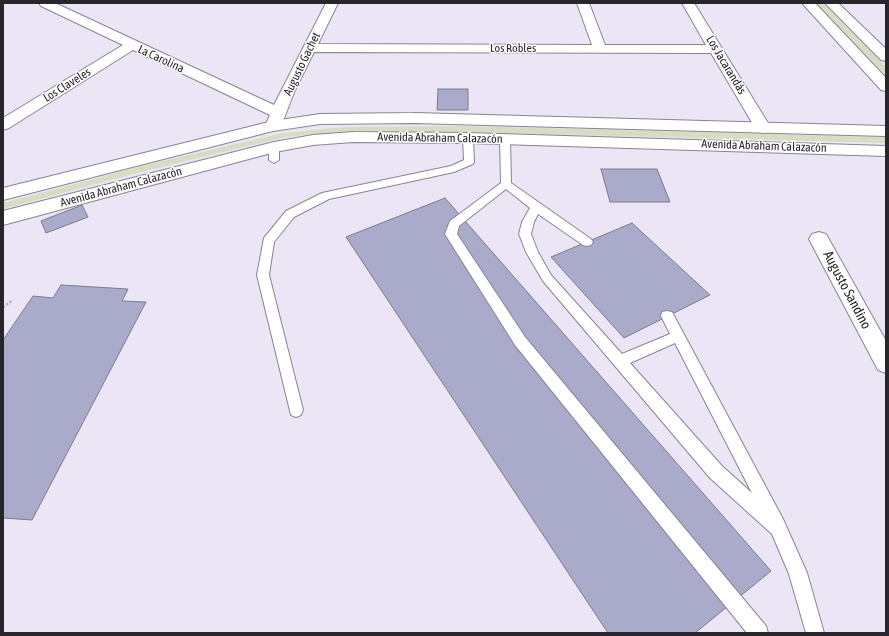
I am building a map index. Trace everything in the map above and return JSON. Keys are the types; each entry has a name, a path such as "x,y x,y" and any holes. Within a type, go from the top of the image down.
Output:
{"main road":[{"name":"La Carolina","path":"45,3 132,45 276,119"},
{"name":"Augusto Gachet","path":"276,119 332,3"},
{"path":"583,3 600,48"},
{"name":"Los Jacarandás","path":"688,3 763,128"},
{"path":"808,3 886,86"},
{"path":"831,3 886,57"},
{"name":"Los Claveles","path":"3,125 132,45"},
{"name":"Los Robles","path":"310,48 716,49"},
{"name":"Avenida Abraham Calazacón","path":"3,194 276,119 414,118 886,131"},
{"name":"Avenida Abraham Calazacón","path":"3,218 274,153 313,140 353,137 468,138 886,150"},
{"name":"Augusto Sandino","path":"819,238 886,363"}],"lane":[{"path":"296,410 263,275 268,241 290,214 326,196 454,169 469,162 468,138"},
{"path":"505,139 506,184"},
{"path":"506,184 536,208 587,242"},
{"path":"506,184 454,224 451,234 520,341 759,633"},
{"path":"536,208 528,222 525,234 532,252 547,278 716,472 778,528"},
{"path":"667,316 778,528 798,573 815,633"},
{"path":"620,361 678,336"}],"path":[{"path":"3,307 13,300"}],"green space":[{"path":"816,3 823,3 886,67 886,76"},
{"path":"465,126 886,137 886,143 466,132 312,134 286,137 149,170 3,209 3,203 146,165 283,133 345,127"}],"building":[{"path":"438,89 468,89 468,110 437,110"},
{"path":"601,169 657,169 670,202 610,202"},
{"path":"445,198 771,571 695,633 608,633 346,237"},
{"path":"82,205 88,217 46,233 41,221"},
{"path":"632,223 710,295 624,338 551,257"},
{"path":"61,285 128,289 122,301 146,302 32,520 3,518 3,340 33,296 53,298"}]}
